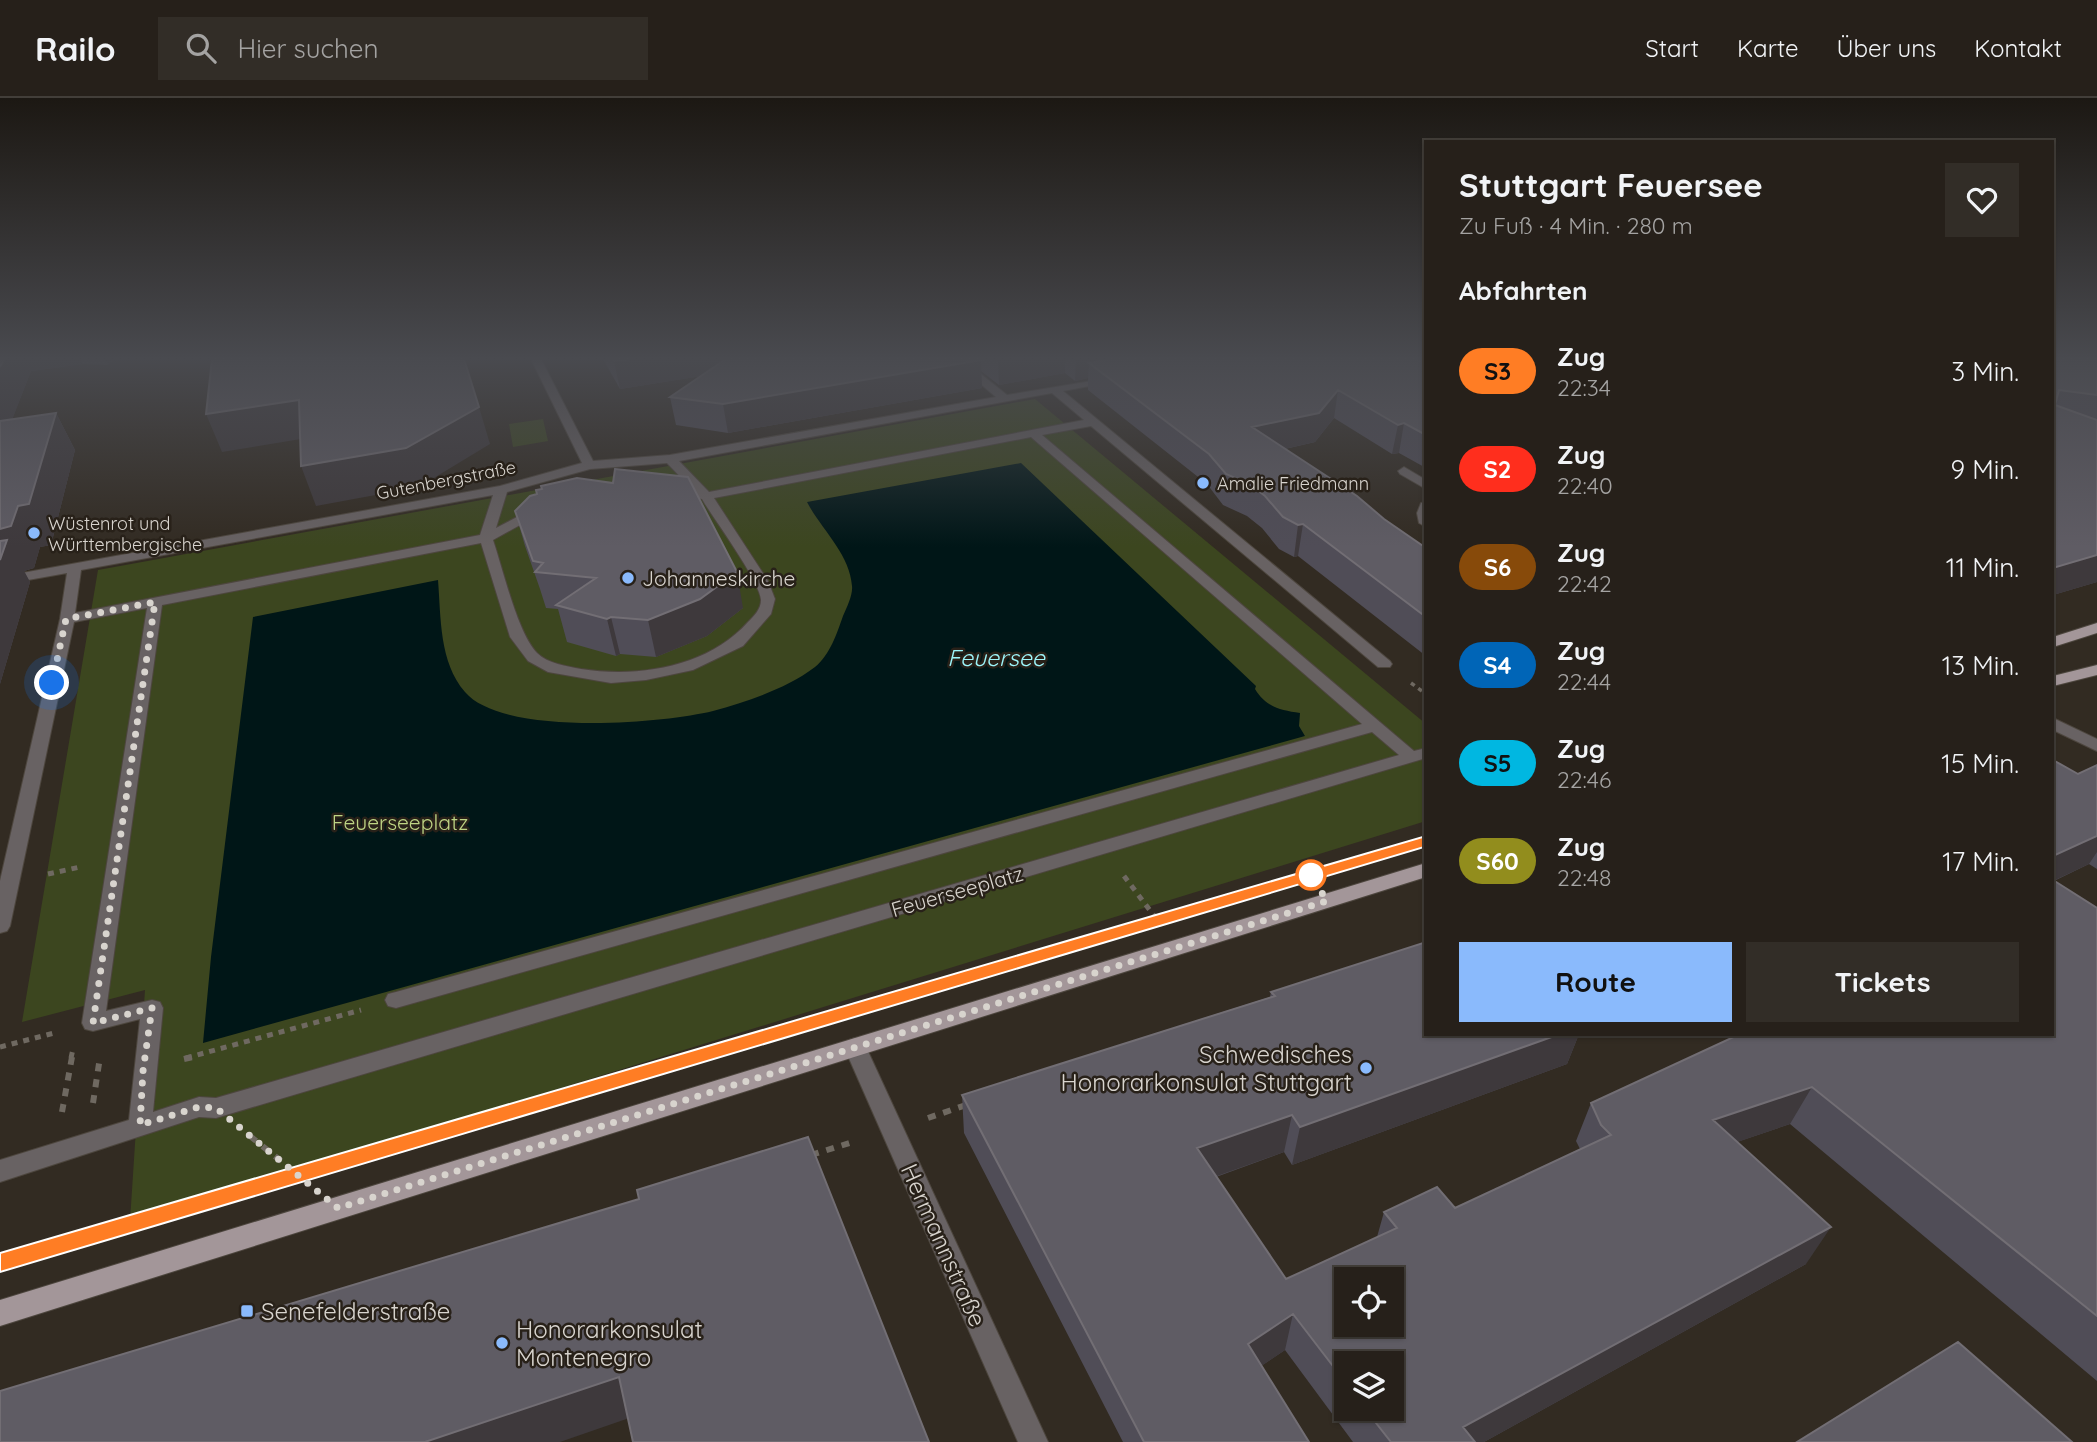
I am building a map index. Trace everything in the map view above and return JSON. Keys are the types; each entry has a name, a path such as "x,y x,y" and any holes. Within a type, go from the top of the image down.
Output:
{"main road":[{"path":"2054,642 2097,628"},
{"path":"2054,681 2097,670"},
{"path":"0,1313 1424,871"}],"street":[{"path":"567,422 589,465"},
{"name":"Gutenbergstraße","path":"0,581 501,490 589,465 670,459 874,422"},
{"path":"665,489 706,496 1091,422 1384,664"},
{"name":"Feuerseeplatz","path":"1033,433 1374,726 1419,755"},
{"path":"501,490 486,538 518,637 533,658 555,669 611,678 646,676 687,667 738,643 764,614 768,599 761,582 706,496 670,459"},
{"path":"1404,471 1424,484"},
{"path":"66,619 486,538 547,507"},
{"path":"0,926 75,567"},
{"path":"97,1033 118,858 155,602"},
{"path":"2054,724 2097,746"},
{"path":"396,1000 1374,726"},
{"name":"Feuerseeplatz","path":"0,1171 199,1107 216,1108 1419,755"},
{"path":"97,1033 152,1008 143,1071 140,1125"},
{"name":"Hermannstraße","path":"855,1047 1033,1442"}],"path":[{"path":"1103,848 1178,947"},
{"path":"9,883 118,858"},
{"path":"218,1050 351,1013"},
{"path":"0,1048 97,1033 92,1109"},
{"path":"61,1118 72,1051"},
{"path":"799,1159 970,1104"},
{"path":"216,1108 338,1208"}],"green space":[{"path":"544,422 548,441 513,447 509,424"},
{"name":"Feuerseeplatz","path":"911,422 1062,422 1424,722 1424,822 130,1221 145,990 22,1022 98,570"}],"water":[{"name":"Feuersee","path":"1021,463 1256,686 1255,689 1264,700 1280,709 1300,713 1299,726 1305,736 203,1043 253,617 438,580 443,639 450,667 465,692 484,706 512,715 546,721 583,723 689,716 713,711 779,688 804,675 825,656 851,597 852,586 841,552 807,502"}],"building":[{"path":"0,422 53,422 29,504 18,506 11,526 0,529"},
{"path":"300,422 453,422 406,448 301,466"},
{"path":"1166,422 1277,422 1252,427 1357,496 1424,547 1424,615 1303,524 1298,525 1283,517 1265,496 1251,485 1226,474 1209,454"},
{"path":"1392,422 1424,422 1424,434 1404,423 1398,425"},
{"path":"2054,422 2097,422 2097,555 2054,568"},
{"name":"Johanneskirche","path":"615,469 688,477 737,572 700,599 648,620 607,619 556,605 596,578 535,572 543,563 533,561 515,511 530,496 537,494 536,490 542,489 541,486 577,478 613,483"},
{"path":"7,540 0,560 0,541"},
{"path":"2054,761 2078,774 2097,765 2097,836 2054,856"},
{"path":"2054,881 2097,908 2097,1316 1812,1087 1713,1120 1831,1227 1463,1427 1475,1442 1391,1442 1374,1421 1404,1421 1404,1351 1334,1351 1334,1367 1293,1314 1248,1344 1309,1442 1144,1442 962,1095 1275,996 1271,992 1424,943 1424,1036 1554,1036 1300,1127 1292,1115 1197,1148 1286,1279 1397,1228 1384,1212 1437,1187 1455,1208 1611,1135 1601,1125 1591,1103 1736,1036 2054,1036"},
{"path":"808,1137 929,1442 633,1442 619,1377 425,1442 0,1442 0,1391 639,1199 637,1190"},
{"path":"1958,1342 2072,1442 1797,1442"}],"train":[{"name":"S3","path":"0,1262 1424,842"}],"place":[{"name":"Amalie Friedmann","path":"1203,483"},
{"name":"Wüstenrot und Württembergische","path":"34,533"},
{"name":"Johanneskirche","path":"628,578"},
{"name":"Schwedisches Honorarkonsulat Stuttgart","path":"1366,1068"},
{"name":"Senefelderstraße","path":"247,1311"},
{"name":"Honorarkonsulat Montenegro","path":"502,1343"}],"route":[{"path":"52,683 66,619 155,602 93,1023 152,1008 143,1071 140,1125 199,1107 216,1108 338,1208 1327,901 1311,875"}]}
